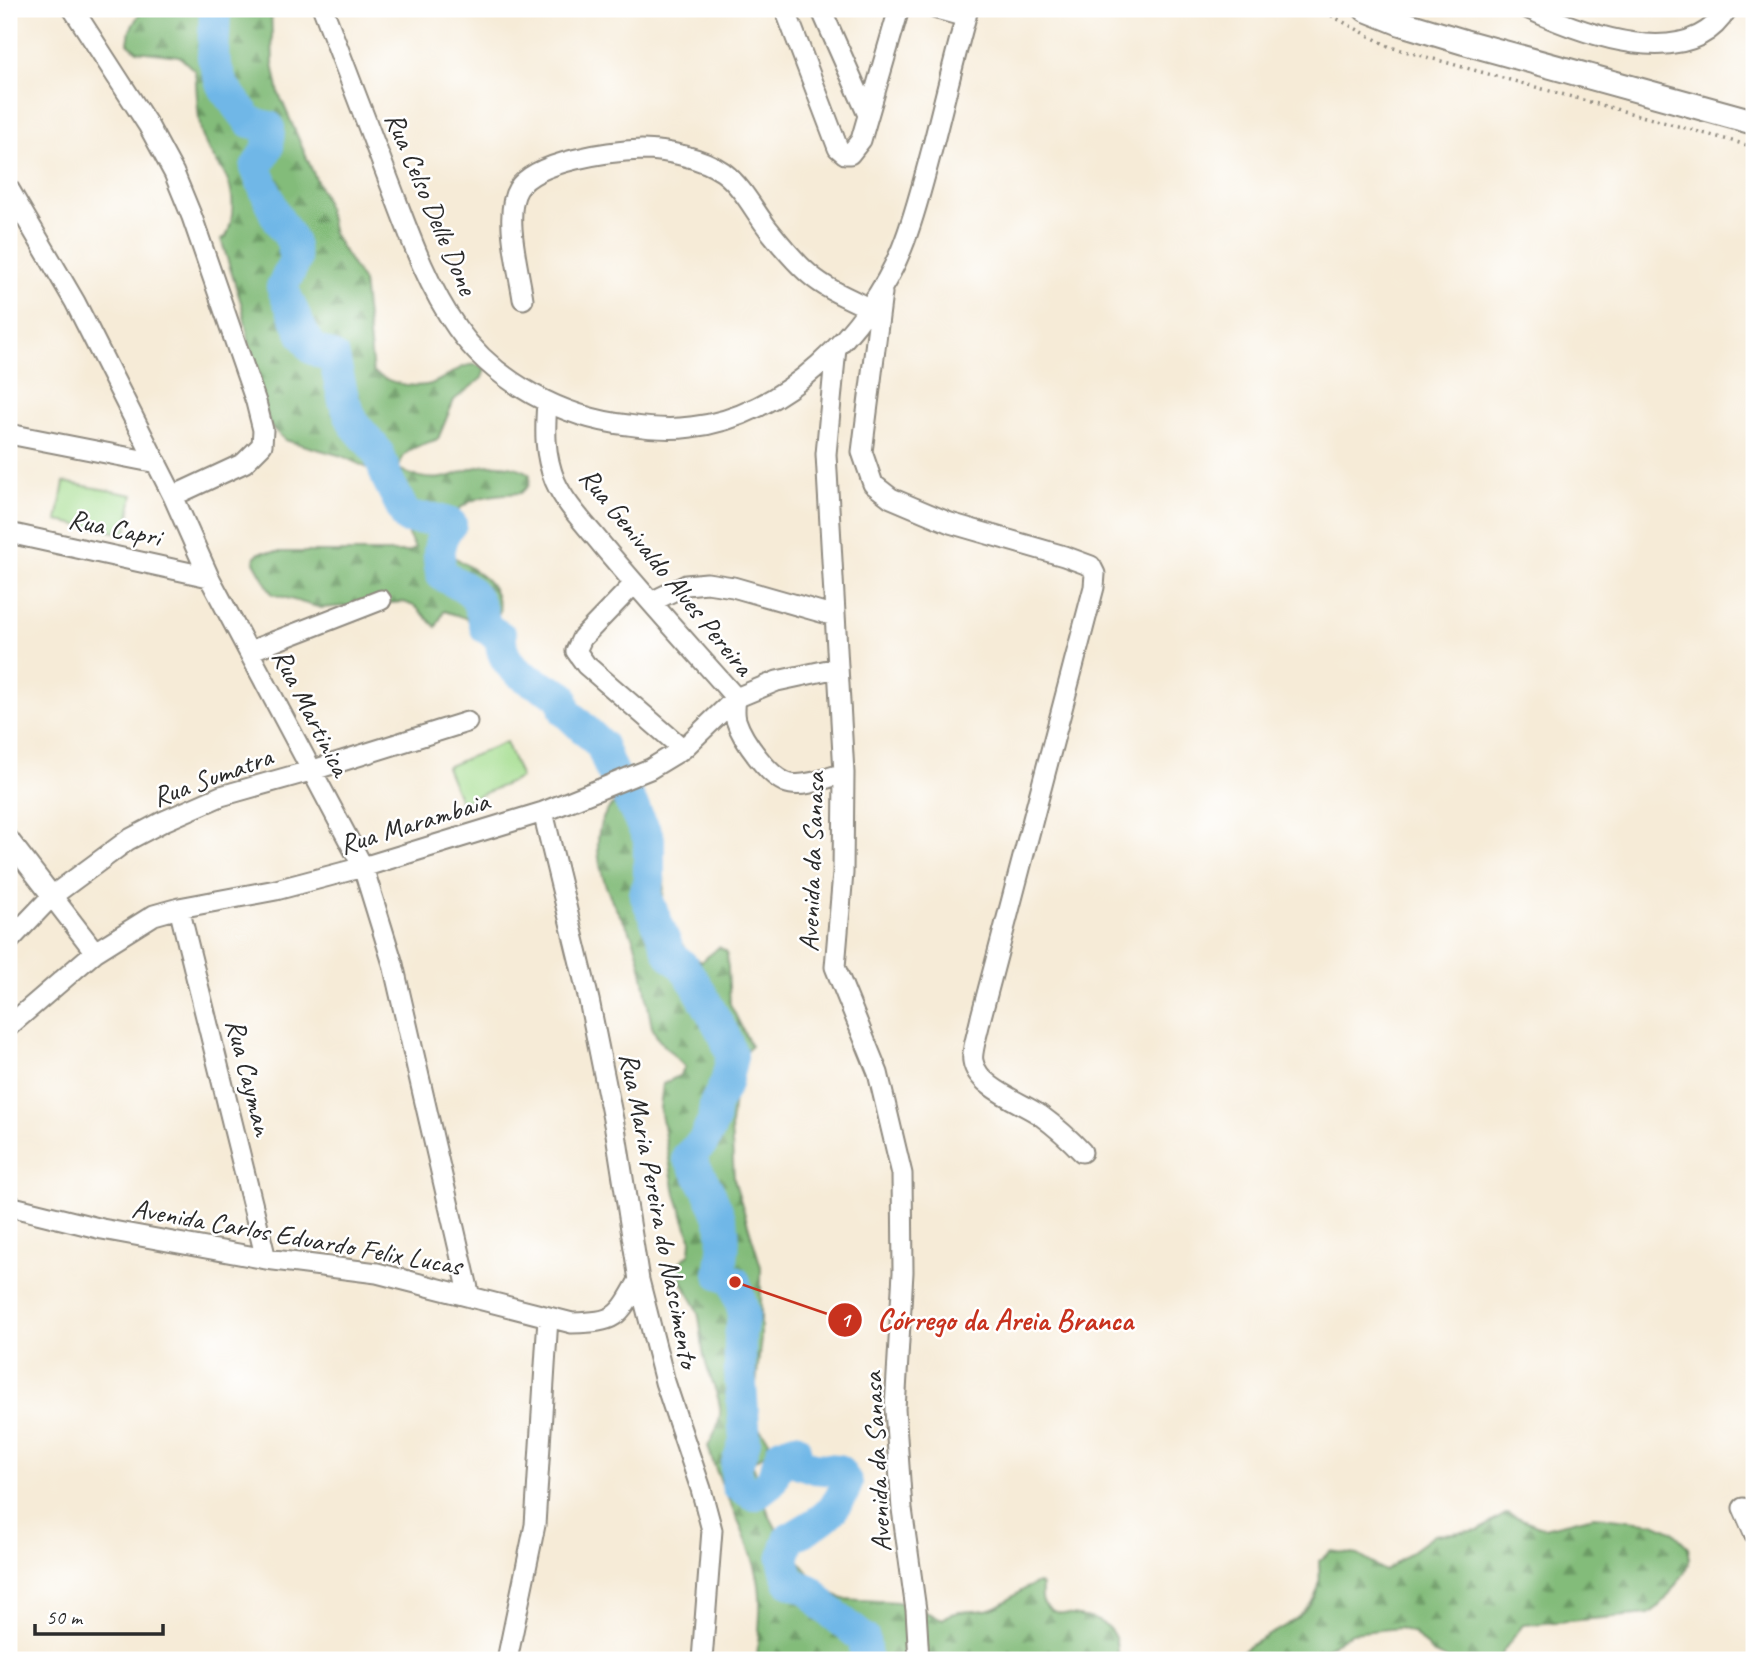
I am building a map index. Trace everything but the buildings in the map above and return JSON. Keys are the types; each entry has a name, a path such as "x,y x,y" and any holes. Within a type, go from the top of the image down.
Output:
{"main road":[{"path":"1366,9 1464,43 1754,122"}],"street":[{"path":"73,9 148,125 174,173 192,217 256,402 263,430 262,445 244,463 173,496"},
{"name":"Rua Celso Delle Done","path":"323,9 410,237 437,296 475,350 506,376 547,402 613,424 651,428 692,427 726,420 759,406 792,387 836,348 883,288"},
{"path":"785,9 841,152 850,154 861,140 899,9"},
{"path":"821,9 868,115"},
{"path":"937,9 967,13 916,210 903,247 883,288 862,452 873,484 891,498 950,523 1091,566 1094,574 1091,599 981,1017 973,1061 982,1078 991,1086 1039,1114 1082,1152"},
{"path":"1529,9 1603,36 1635,43 1663,45 1686,41 1705,33 1721,19 1727,9"},
{"path":"523,299 512,224 512,203 518,187 537,171 583,158 643,150 694,157 722,172 740,188 769,230 808,273 829,288 869,308"},
{"name":"Rua Martinica","path":"9,189 75,302 157,463 209,577 363,867 393,964 470,1297"},
{"name":"Avenida da Sanasa","path":"836,348 826,454 844,773 843,873 835,967 878,1073 902,1174 903,1272 895,1409 902,1509 916,1609 919,1660"},
{"name":"Rua Genivaldo Alves Pereira","path":"547,402 544,442 555,482 567,502 634,584 736,698 735,713 741,731 752,748 778,778 786,782 798,784 844,773"},
{"path":"9,434 157,463"},
{"name":"Rua Capri","path":"9,533 209,577"},
{"path":"651,602 686,585 707,583 733,587 835,616"},
{"path":"634,584 582,638 576,651 586,664 683,749"},
{"path":"250,651 381,600"},
{"name":"Rua Marambaia","path":"9,1026 95,952 154,915 276,890 363,867 579,799 650,769 683,749 736,698 777,681 837,668"},
{"name":"Rua Sumatra","path":"9,941 52,896 128,840 164,821 221,796 467,722"},
{"name":"Rua Maria Pereira do Nascimento","path":"543,812 589,1000 614,1121 639,1280 665,1382 712,1530 702,1660"},
{"path":"9,840 95,952"},
{"name":"Rua Cayman","path":"179,908 266,1259"},
{"name":"Avenida Carlos Eduardo Felix Lucas","path":"9,1206 102,1229 266,1259 377,1273 572,1323 596,1322 621,1311 639,1280"},
{"path":"506,1660 535,1525 548,1318"},
{"path":"1743,1508 1754,1533"}],"green space":[{"path":"142,9 271,9 273,64 279,94 326,202 333,234 363,282 373,372 398,383 419,386 433,383 470,365 485,369 482,378 454,400 438,439 407,452 399,469 419,477 436,478 480,466 503,465 518,468 530,475 529,485 521,493 486,496 466,504 451,520 445,535 446,550 488,581 492,587 500,611 492,622 480,623 444,611 436,627 416,607 404,602 321,608 272,594 254,562 255,556 261,552 408,552 415,548 374,471 342,456 285,440 270,426 259,392 242,306 221,239 226,237 231,223 231,192 227,179 203,138 195,71 179,56 137,51 128,43 130,30"},
{"path":"64,482 133,495 126,534 57,521"},
{"path":"506,742 521,778 461,803 446,767"},
{"path":"612,805 633,805 648,830 662,867 664,907 681,942 701,962 719,947 727,952 730,1004 751,1046 738,1057 731,1126 734,1179 761,1267 761,1339 752,1420 769,1440 766,1453 752,1462 769,1515 784,1543 819,1585 843,1599 898,1602 943,1619 959,1612 995,1608 1038,1583 1042,1586 1043,1602 1049,1609 1089,1618 1108,1628 1115,1638 1118,1660 757,1660 760,1609 758,1579 748,1545 708,1446 719,1421 719,1402 703,1354 698,1313 679,1270 679,1263 690,1253 691,1240 674,1188 660,1108 663,1084 679,1076 685,1067 658,1039 652,1027 637,951 632,936 613,903 600,866 600,827"},
{"path":"1507,1513 1544,1528 1594,1516 1654,1523 1672,1531 1688,1547 1690,1559 1684,1573 1662,1604 1649,1614 1523,1625 1504,1650 1500,1660 1448,1660 1432,1653 1414,1633 1399,1628 1352,1633 1307,1660 1232,1660 1303,1613 1318,1589 1319,1561 1331,1551 1358,1555 1385,1571 1434,1535 1479,1530"}],"waterway":[{"path":"215,9 213,57 222,85 250,122 269,127 268,147 256,168 275,214 292,241 295,261 282,287 303,334 313,349 334,358 344,401 354,424 378,452 387,478 407,518 435,519 451,524 443,535 439,548 442,575 473,594 486,628 501,637 502,649 513,667 531,681 562,696 565,711 601,745 610,768 649,839 649,880 645,894 670,954 684,967 697,986 725,1037 732,1056 726,1083 715,1104 713,1122 703,1142 688,1156 707,1189 722,1225 724,1237 720,1274 735,1282 744,1314 740,1336 740,1371 745,1441 736,1467 737,1485 754,1495 771,1482 781,1453 795,1448 797,1462 814,1468 838,1470 847,1483 837,1503 817,1523 789,1539 783,1559 789,1581 811,1591 827,1609 864,1639 866,1660"}],"place":[{"name":"Córrego da Areia Branca","path":"735,1282"}]}
